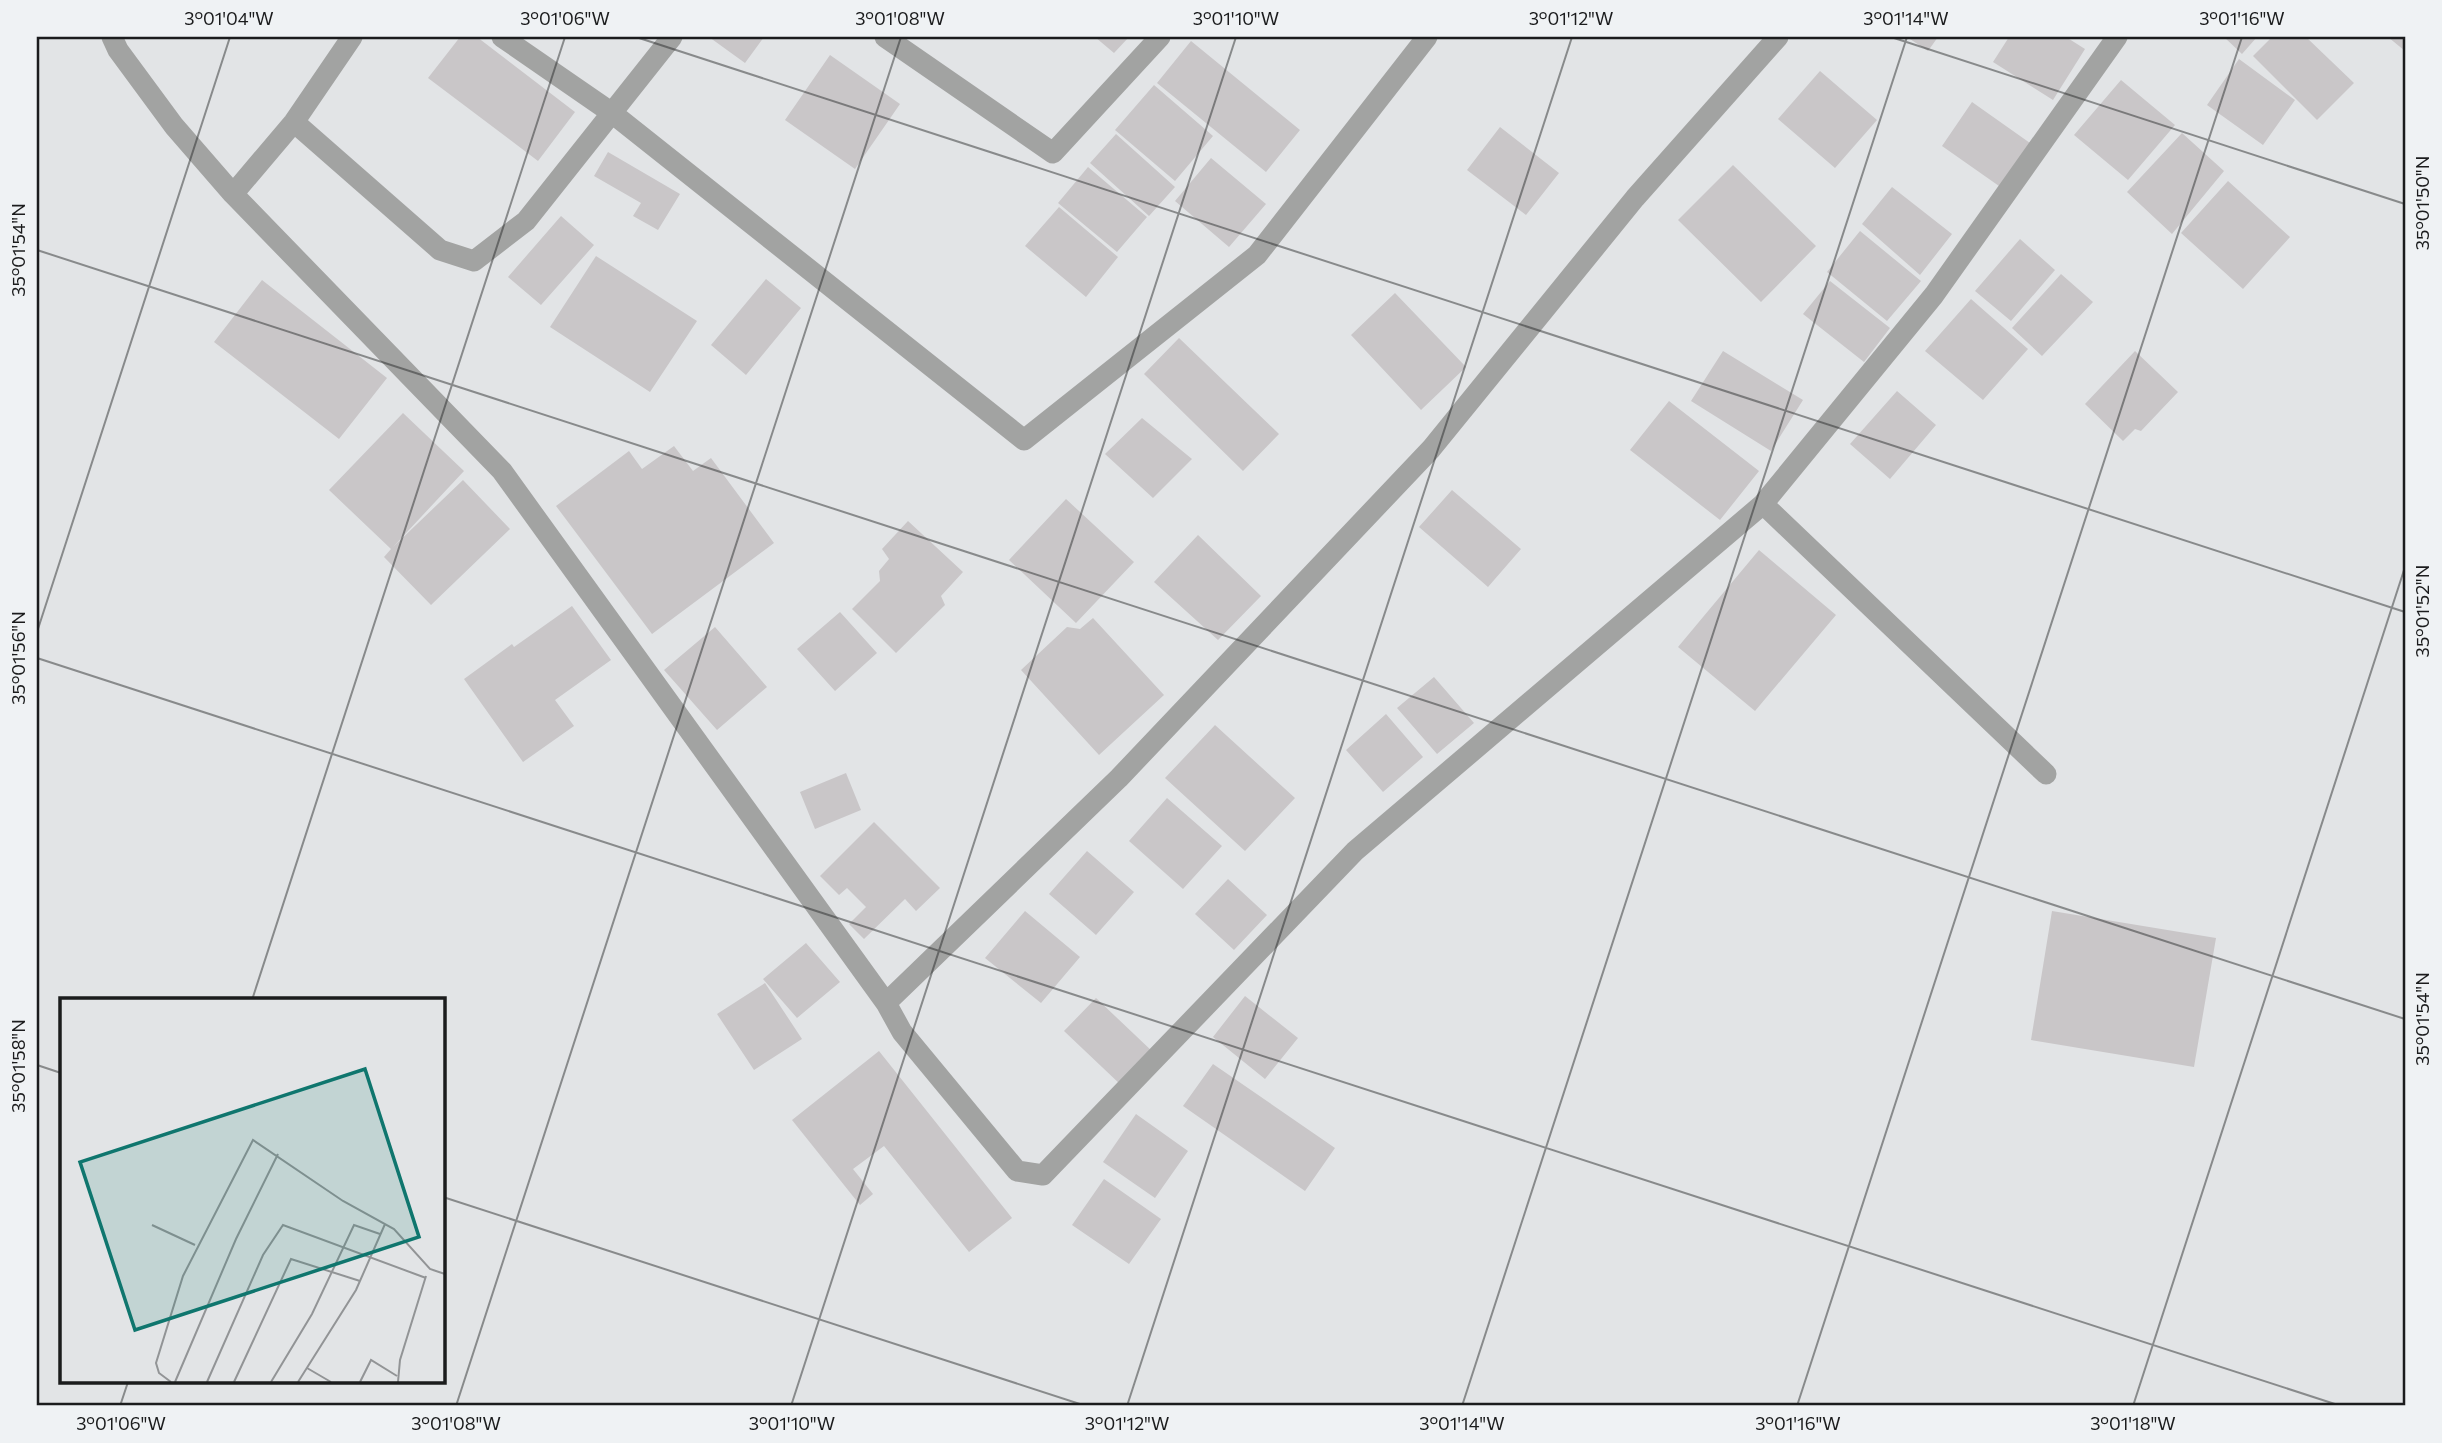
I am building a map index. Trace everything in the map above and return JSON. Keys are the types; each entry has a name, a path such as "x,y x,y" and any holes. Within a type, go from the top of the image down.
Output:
{"street":[{"path":"112,37 118,50 174,126 233,194 502,471 886,1003 902,1032 1017,1171 1043,1175 1355,851 1763,504 1934,295 2117,37"},
{"path":"233,194 294,122 352,37"},
{"path":"502,37 612,113 1024,440 1257,255 1427,37"},
{"path":"294,122 440,250 474,261 526,221 672,37"},
{"path":"886,37 1053,153 1160,37"},
{"path":"886,1003 1119,778 1431,449 1635,198 1778,37"},
{"path":"1763,504 2046,774"}],"building":[{"path":"460,37 477,37 575,112 538,161 428,78"},
{"path":"709,37 764,37 745,63"},
{"path":"1095,37 1129,37 1114,53"},
{"path":"1907,37 1938,37 1928,51"},
{"path":"2009,37 2066,37 2085,49 2053,100 1993,62"},
{"path":"2224,37 2257,37 2242,54"},
{"path":"2272,37 2306,37 2354,83 2317,120 2253,56"},
{"path":"2388,37 2405,37 2405,51"},
{"path":"1191,41 1300,130 1266,172 1157,83"},
{"path":"830,55 900,104 855,169 785,120"},
{"path":"2239,59 2295,100 2263,145 2207,105"},
{"path":"1820,71 1877,120 1835,168 1778,119"},
{"path":"2121,80 2175,125 2128,180 2074,135"},
{"path":"1154,85 1213,136 1175,181 1115,130"},
{"path":"1972,102 2030,143 1999,186 1942,146"},
{"path":"1500,127 1559,173 1526,215 1467,170"},
{"path":"2182,133 2224,171 2172,234 2127,192"},
{"path":"1116,134 1175,187 1149,216 1090,163"},
{"path":"608,152 680,194 658,230 633,216 641,203 594,176"},
{"path":"1211,158 1266,204 1229,247 1175,201"},
{"path":"1733,165 1816,246 1761,302 1678,220"},
{"path":"1088,167 1147,217 1117,252 1058,203"},
{"path":"2228,181 2290,237 2243,289 2181,233"},
{"path":"1892,187 1952,234 1920,275 1862,224"},
{"path":"1059,207 1118,257 1086,297 1025,246"},
{"path":"561,216 594,245 541,305 508,277"},
{"path":"1860,231 1921,281 1887,321 1827,272"},
{"path":"2020,239 2055,270 2011,321 1975,291"},
{"path":"596,256 697,321 650,392 550,327"},
{"path":"2061,274 2093,302 2042,356 2012,328"},
{"path":"766,279 801,308 746,375 711,345"},
{"path":"262,280 387,378 339,439 214,342"},
{"path":"1830,281 1890,328 1864,362 1803,314"},
{"path":"1395,293 1466,367 1421,410 1351,335"},
{"path":"1971,299 2028,349 1983,400 1925,351"},
{"path":"1179,338 1279,434 1243,471 1144,374"},
{"path":"1723,351 1803,400 1771,451 1691,401"},
{"path":"2135,351 2178,392 2141,431 2135,429 2123,441 2085,404"},
{"path":"1897,391 1936,425 1890,479 1850,444"},
{"path":"1669,401 1759,471 1720,520 1630,450"},
{"path":"403,413 464,471 393,547 463,480 510,529 431,605 384,557 391,549 329,490"},
{"path":"1142,418 1192,459 1153,498 1105,454"},
{"path":"674,446 693,471 711,458 774,543 652,634 556,506 629,451 642,469"},
{"path":"1452,490 1521,549 1488,587 1419,527"},
{"path":"1066,499 1134,562 1076,623 1009,560"},
{"path":"908,521 963,572 941,596 945,605 896,653 852,609 880,581 879,571 889,559 882,549"},
{"path":"1198,535 1261,596 1218,640 1154,582"},
{"path":"1759,550 1836,615 1755,711 1678,647"},
{"path":"572,606 611,660 555,700 574,726 523,762 464,679 512,644 514,647"},
{"path":"840,612 877,653 835,691 797,649"},
{"path":"1093,618 1164,695 1099,755 1021,670 1067,627 1080,629"},
{"path":"715,627 767,687 717,730 664,670"},
{"path":"1434,677 1474,723 1437,754 1397,708"},
{"path":"1386,714 1423,757 1383,792 1346,750"},
{"path":"1215,725 1295,798 1245,851 1165,778"},
{"path":"846,773 861,810 815,829 800,792"},
{"path":"1167,798 1222,846 1183,889 1129,841"},
{"path":"874,822 940,888 916,911 905,899 864,939 849,924 866,907 847,888 839,895 820,876"},
{"path":"1087,851 1134,892 1096,935 1049,894"},
{"path":"1228,879 1267,915 1234,950 1195,914"},
{"path":"1025,911 1080,957 1041,1003 985,958"},
{"path":"2052,911 2216,938 2194,1067 2031,1040"},
{"path":"806,943 840,982 797,1018 763,979"},
{"path":"765,983 802,1039 754,1070 717,1014"},
{"path":"1245,996 1298,1038 1265,1079 1213,1037"},
{"path":"1096,998 1154,1053 1122,1086 1064,1031"},
{"path":"879,1051 1012,1218 969,1252 884,1146 853,1169 873,1194 860,1205 792,1120"},
{"path":"1213,1064 1335,1148 1305,1191 1183,1106"},
{"path":"1136,1114 1188,1151 1155,1198 1103,1162"},
{"path":"1104,1179 1161,1219 1129,1264 1072,1225"}]}
